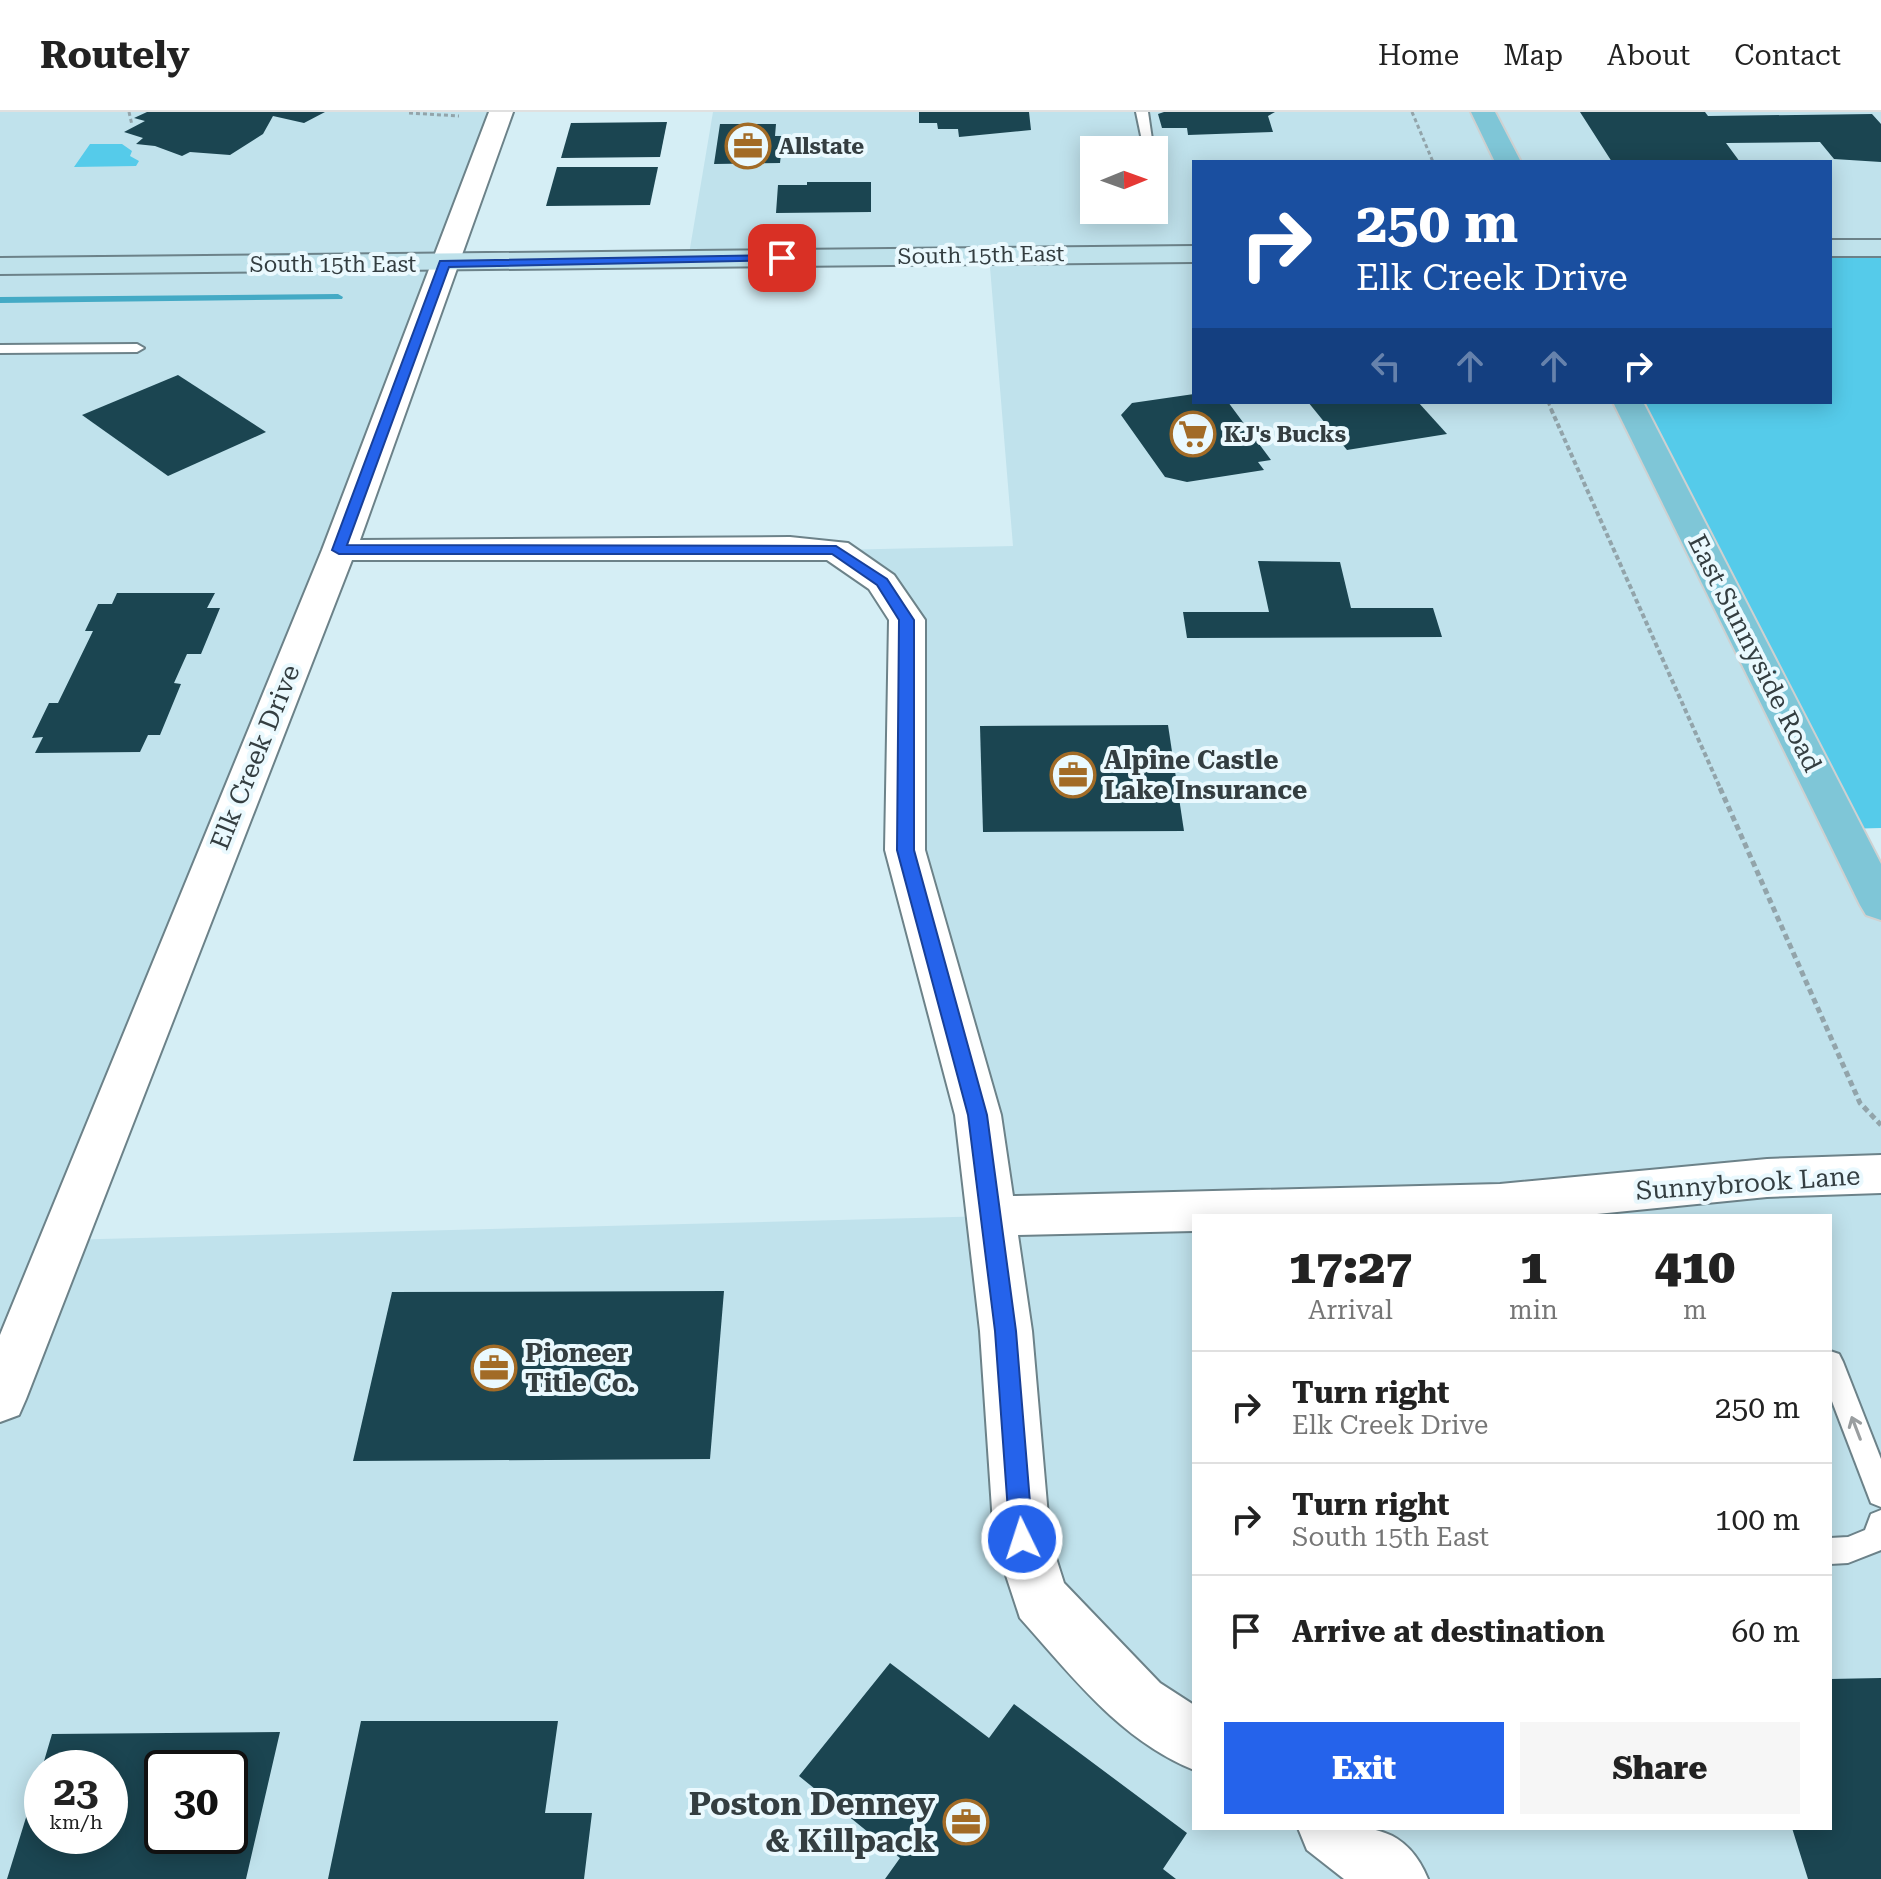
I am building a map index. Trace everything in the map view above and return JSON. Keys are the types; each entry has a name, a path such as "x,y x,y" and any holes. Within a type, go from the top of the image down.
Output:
{"main road":[{"path":"1483,112 1507,160"},
{"path":"1832,248 1881,248"},
{"name":"South 15th East","path":"0,266 1192,254"},
{"name":"East Sunnyside Road","path":"1629,404 1881,905"}],"street":[{"name":"Elk Creek Drive","path":"0,1399 339,550 444,263 483,114"},
{"path":"339,550 820,549 836,550 882,582 907,620 905,850 978,1115 1006,1331 1022,1539 1040,1599 1139,1704 1192,1739"},
{"name":"Sunnybrook Lane","path":"992,1216 1500,1204 1767,1178 1881,1174"},
{"path":"1332,1830 1396,1879"}],"lane":[{"path":"1142,112 1147,136"},
{"path":"0,349 137,348"},
{"path":"1832,1367 1881,1494"},
{"path":"1832,1551 1848,1550 1876,1539 1881,1523"}],"path":[{"path":"129,112 132,125"},
{"path":"1412,112 1432,160"},
{"path":"409,113 483,114"},
{"path":"1549,404 1860,1103 1881,1125"}],"shaded area":[{"path":"0,112 501,112 61,1240 992,1216 911,874 907,620 836,550 1013,546 989,255 688,260 713,112 1881,112 1881,248 1832,248 1832,160 1192,160 1192,404 1629,404 1881,904 1881,1879 0,1879"},
{"path":"90,144 122,144 132,151 130,156 139,161 136,166 74,167"},
{"path":"1832,249 1881,249 1881,828 1843,829 1629,404 1832,404"}],"building":[{"path":"147,112 325,112 304,123 273,116 263,134 230,155 190,152 182,156 155,146 136,144 143,138 124,132 145,121 134,118"},
{"path":"919,112 1029,112 1031,130 959,137 958,129 938,129 937,123 919,123"},
{"path":"1275,112 1268,116 1273,132 1188,135 1187,128 1162,128 1158,114"},
{"path":"1580,112 1705,112 1708,116 1872,114 1881,124 1881,162 1834,159 1820,142 1726,143 1739,160 1611,160"},
{"path":"667,122 660,157 561,158 571,123"},
{"path":"720,124 776,124 775,136 783,136 780,163 714,164"},
{"path":"557,167 658,167 650,205 546,206"},
{"path":"807,182 871,182 871,212 776,213 778,185 807,185"},
{"path":"178,375 266,432 168,476 82,415"},
{"path":"1192,394 1192,404 1229,404 1271,460 1258,462 1264,470 1187,482 1165,477 1121,415 1132,403"},
{"path":"1310,404 1420,404 1447,434 1347,450"},
{"path":"1258,561 1340,562 1351,608 1433,608 1442,637 1187,638 1183,612 1269,612"},
{"path":"117,593 215,593 207,608 220,608 201,654 187,654 174,683 181,684 160,735 148,735 140,752 35,753 43,737 32,738 49,703 58,703 93,631 85,631 98,604 112,604"},
{"path":"1168,725 1184,831 983,832 980,726"},
{"path":"724,1291 710,1459 353,1461 392,1292"},
{"path":"890,1663 989,1738 1014,1704 1187,1833 1163,1869 1176,1879 885,1879 900,1858 799,1776"},
{"path":"1881,1678 1881,1879 1808,1879 1793,1830 1832,1830 1832,1679"},
{"path":"361,1721 558,1721 545,1813 592,1813 584,1879 328,1879"},
{"path":"280,1732 246,1879 7,1879 24,1824 24,1854 128,1854 128,1750 47,1750 52,1734"}],"waterway":[{"path":"0,300 338,297"}],"place":[{"name":"Allstate","path":"748,146"},
{"name":"KJ's Bucks","path":"1193,434"},
{"name":"Alpine Castle Lake Insurance","path":"1073,775"},
{"name":"Pioneer Title Co.","path":"494,1368"},
{"name":"Poston Denney & Killpack","path":"966,1822"}],"route":[{"path":"782,258 444,263 339,550 790,547 836,550 882,582 907,620 905,850 978,1115 1006,1331 1022,1539"}]}
